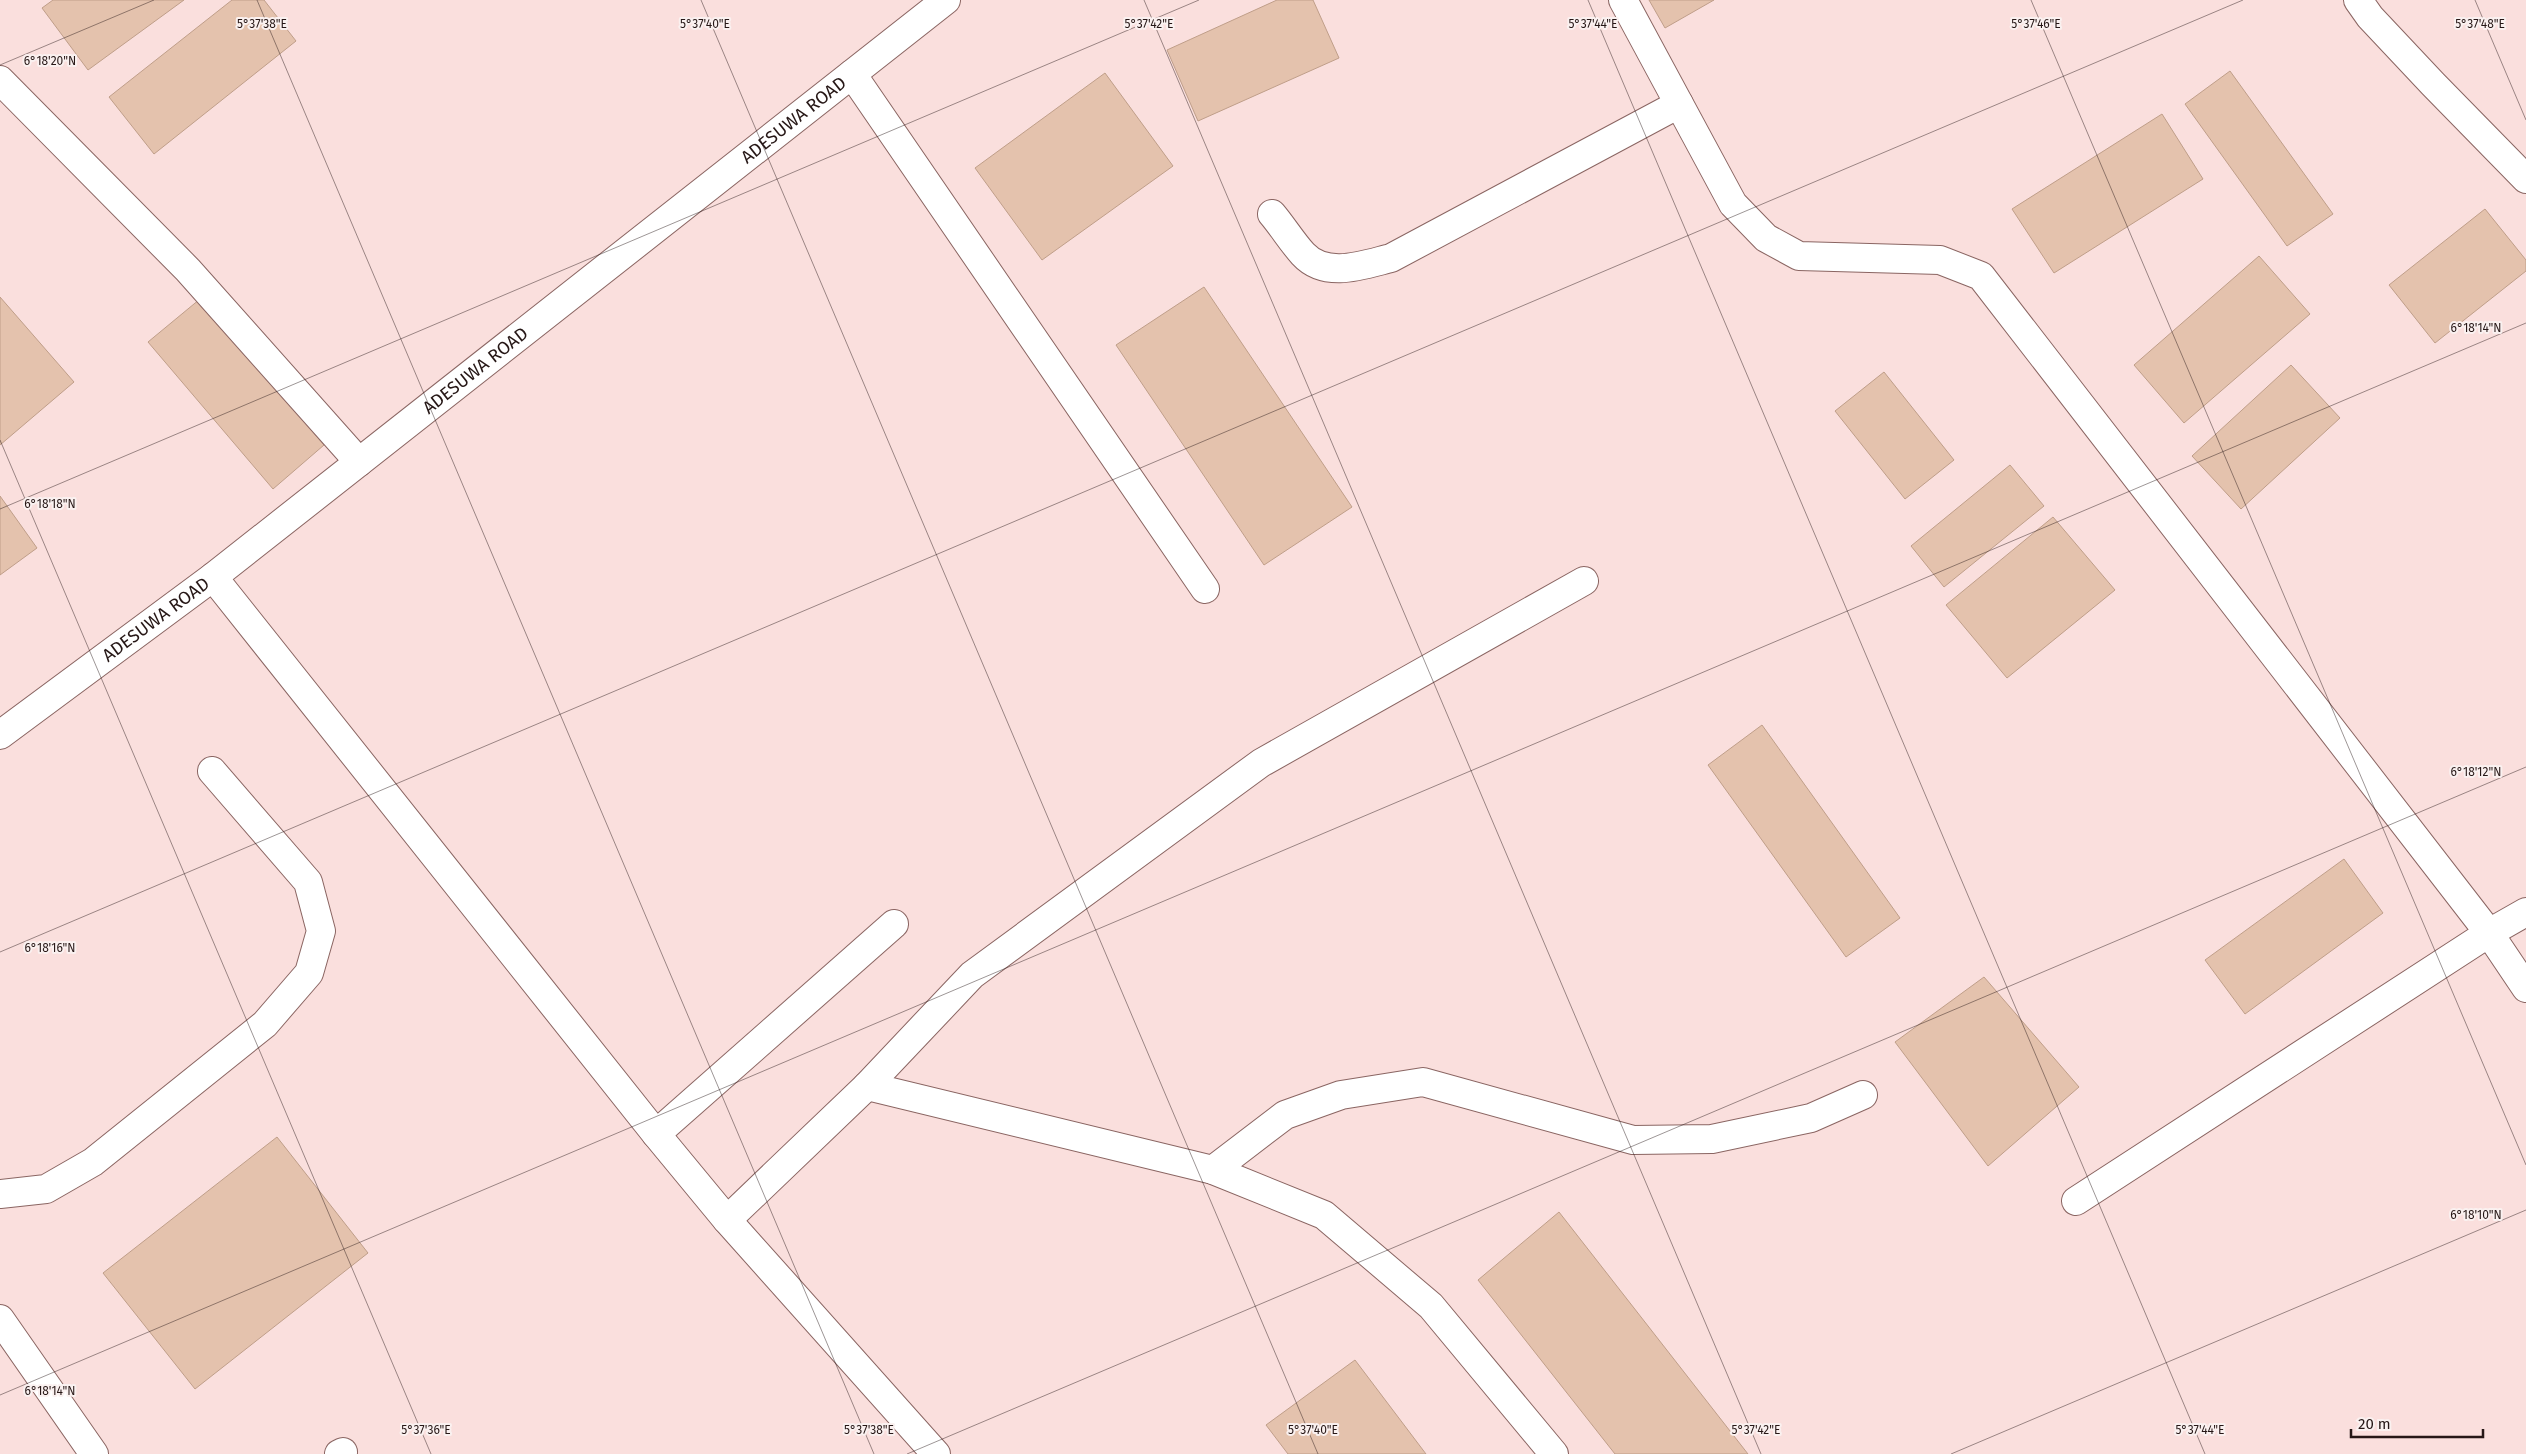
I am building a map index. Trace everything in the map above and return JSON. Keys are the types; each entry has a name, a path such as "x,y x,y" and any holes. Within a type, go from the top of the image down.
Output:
{"street":[{"name":"ADESUWA ROAD","path":"0,735 212,577 946,0"},
{"path":"1623,0 1733,204 1766,238 1799,256 1940,260 1980,276 2489,933 2526,988"},
{"path":"2358,0 2370,17 2432,84 2526,179"},
{"path":"852,74 1205,589"},
{"path":"0,80 188,270 359,462"},
{"path":"1272,214 1304,256 1329,269 1357,267 1391,258 1679,104"},
{"path":"212,577 656,1134 727,1220 936,1454"},
{"path":"727,1220 867,1086 972,975 1261,763 1584,581"},
{"path":"0,1194 46,1189 93,1162 265,1024 309,973 321,931 308,882 212,771"},
{"path":"2076,1201 2489,933 2526,912"},
{"path":"656,1134 894,924"},
{"path":"1213,1170 1285,1115 1340,1095 1423,1082 1634,1140 1712,1139 1811,1118 1863,1095"},
{"path":"867,1086 1213,1170 1324,1215 1432,1306 1554,1454"},
{"path":"0,1319 94,1454"}],"building":[{"path":"53,0 184,0 88,70 42,8"},
{"path":"232,0 264,0 296,41 154,154 109,97"},
{"path":"1277,0 1313,0 1339,58 1198,121 1167,50"},
{"path":"1649,0 1714,0 1665,28"},
{"path":"2230,71 2333,214 2287,246 2185,104"},
{"path":"1105,73 1173,166 1042,260 975,168"},
{"path":"2162,114 2203,179 2054,273 2012,209"},
{"path":"2485,209 2526,260 2526,271 2435,343 2389,285"},
{"path":"2259,256 2310,314 2184,423 2134,365"},
{"path":"1204,287 1352,507 1264,565 1116,345"},
{"path":"0,297 74,382 0,445"},
{"path":"200,299 324,445 273,489 148,342"},
{"path":"2291,365 2340,418 2241,509 2192,456"},
{"path":"1884,372 1954,460 1905,499 1835,411"},
{"path":"2010,465 2044,506 1944,587 1911,546"},
{"path":"0,496 37,548 0,575"},
{"path":"2053,517 2115,590 2007,678 1946,605"},
{"path":"1762,725 1900,918 1846,957 1708,765"},
{"path":"2344,859 2383,913 2245,1014 2205,960"},
{"path":"1984,977 2079,1087 1988,1166 1895,1042"},
{"path":"277,1137 368,1253 195,1389 103,1273"},
{"path":"1559,1212 1748,1454 1615,1454 1478,1280"},
{"path":"1355,1360 1426,1454 1288,1454 1266,1425"}]}
